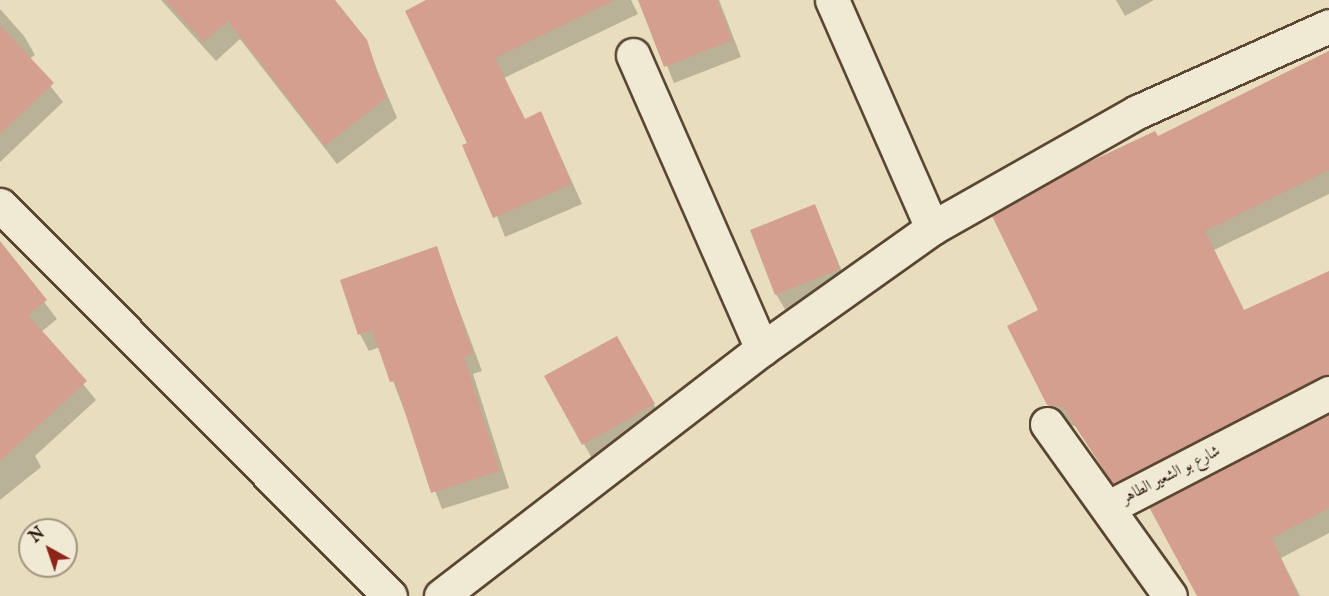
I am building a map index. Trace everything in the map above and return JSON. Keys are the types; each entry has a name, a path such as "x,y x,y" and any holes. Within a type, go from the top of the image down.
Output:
{"street":[{"path":"832,0 932,228"},
{"path":"441,596 762,349 932,228 1137,112 1329,26"},
{"path":"633,56 762,349"},
{"path":"0,205 390,596"},
{"name":"شارع بو الشعير الطاهر","path":"1170,596 1109,507 1329,393"},
{"path":"1047,424 1109,507"}],"building":[{"path":"165,0 335,0 367,40 386,98 325,146 228,21 204,42"},
{"path":"426,0 615,0 495,58 525,119 541,111 572,184 493,218 462,145 467,143 405,11"},
{"path":"638,0 717,0 732,40 664,67"},
{"path":"0,25 54,83 0,134"},
{"path":"1329,51 1329,170 1205,231 1244,310 1329,271 1329,374 1113,484 1063,407 1047,405 1007,326 1038,310 992,216 1072,170 1155,131 1158,136"},
{"path":"815,204 840,269 775,295 750,230"},
{"path":"0,241 47,300 28,315 87,381 0,461"},
{"path":"437,246 473,354 464,357 500,471 431,493 395,381 390,382 372,330 358,335 340,280"},
{"path":"617,336 655,404 582,445 544,376"},
{"path":"1329,414 1329,508 1272,538 1298,596 1197,596 1149,507"}]}
